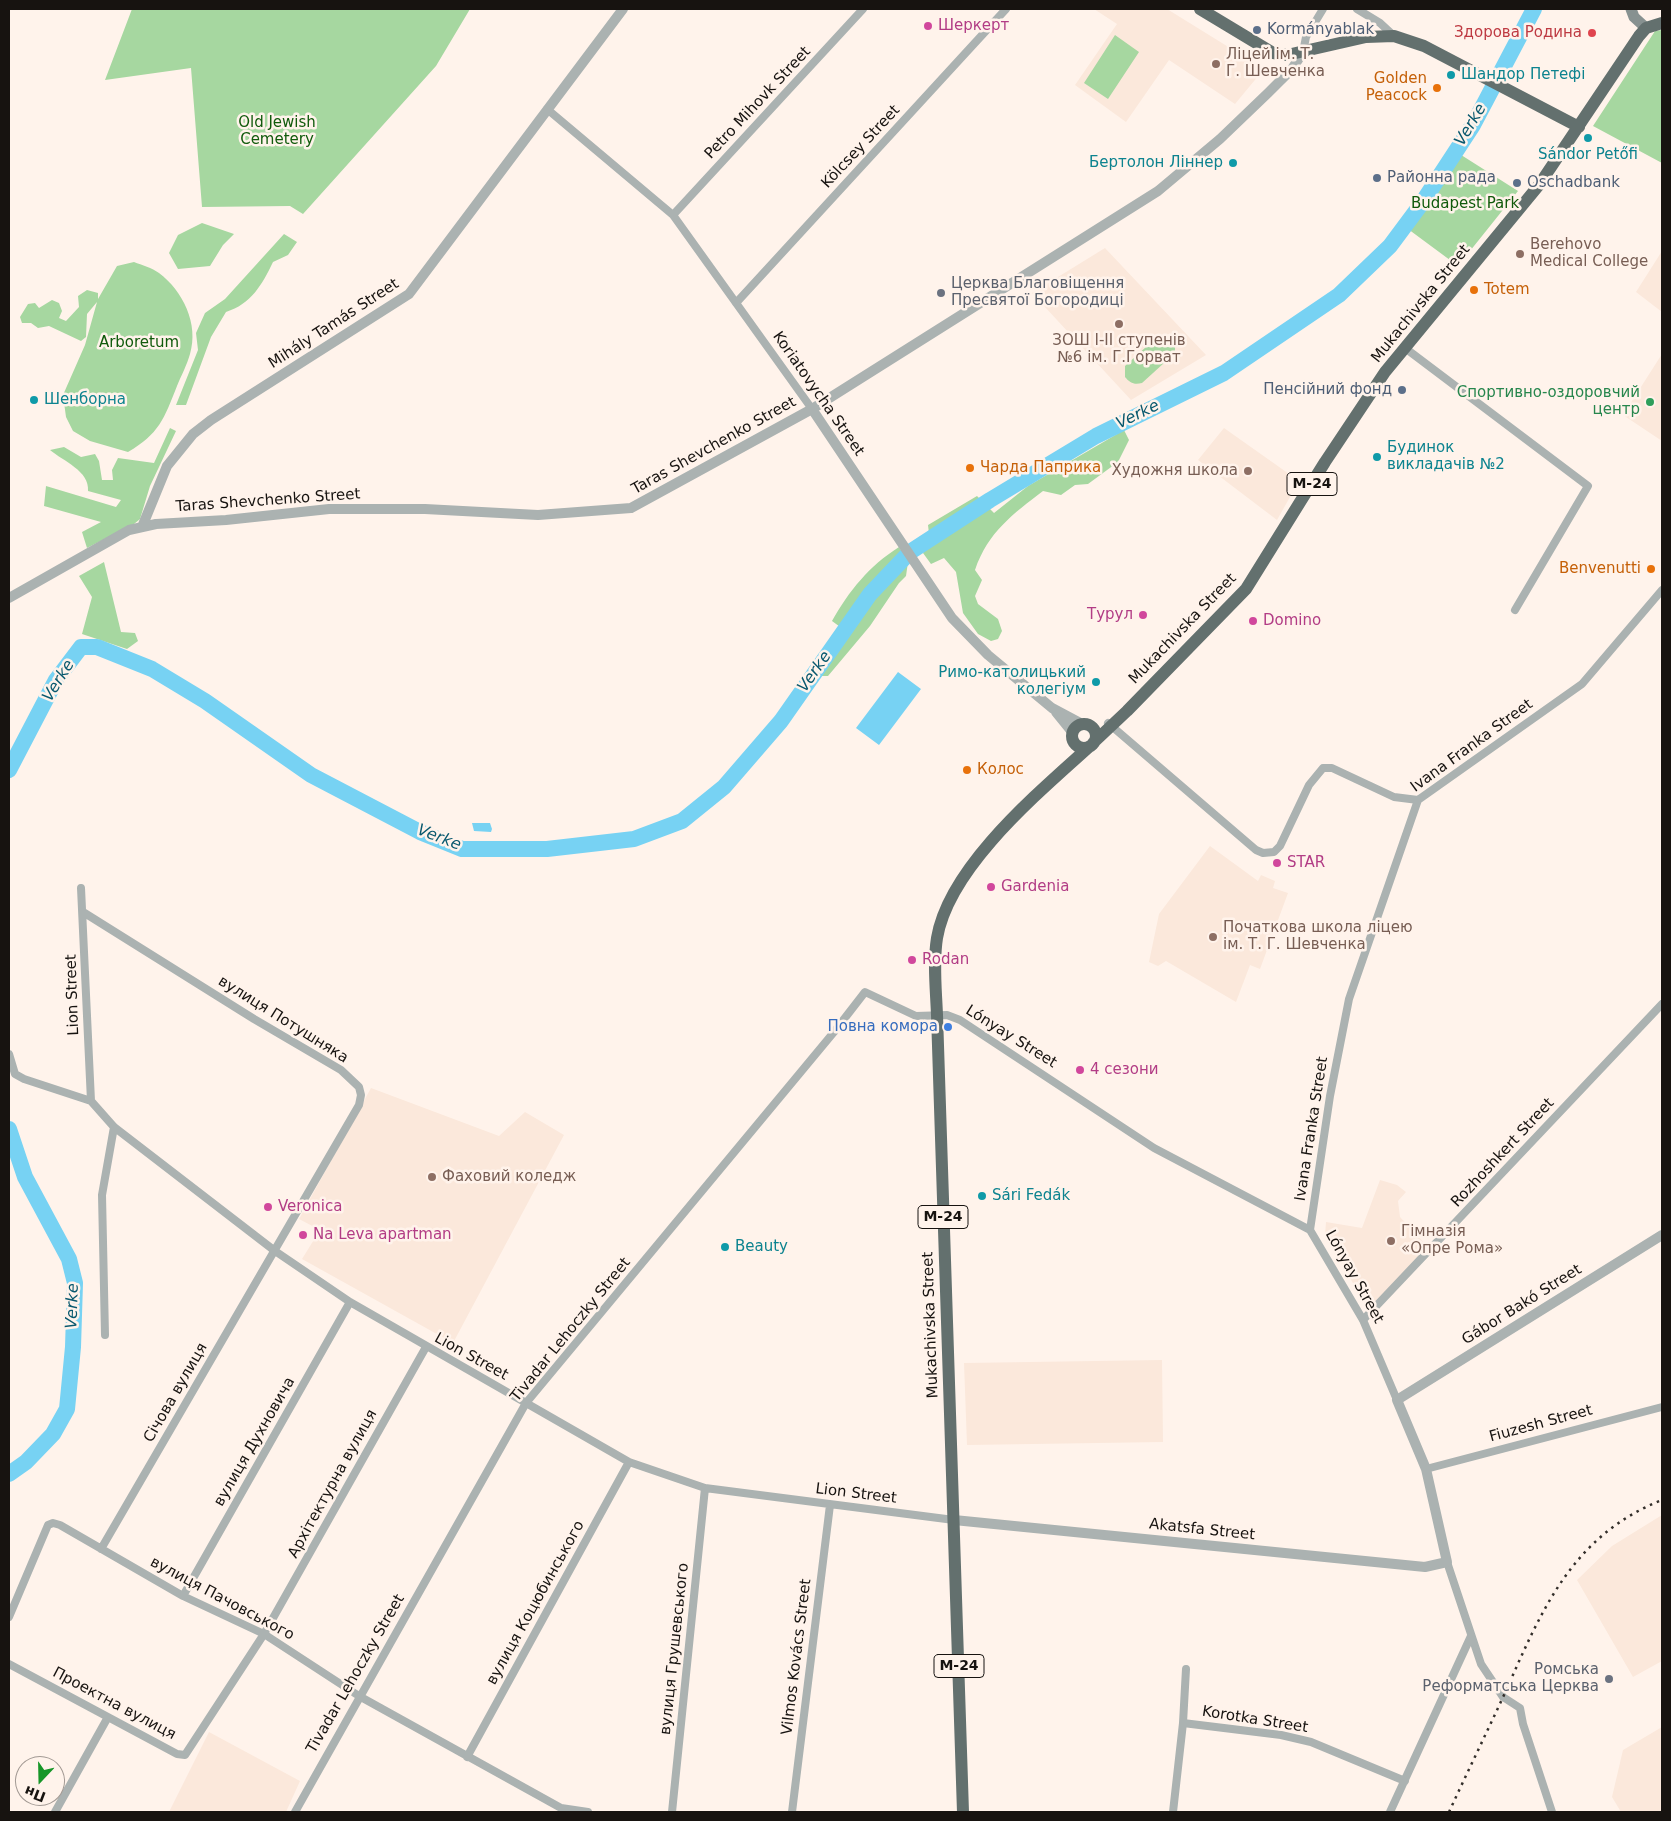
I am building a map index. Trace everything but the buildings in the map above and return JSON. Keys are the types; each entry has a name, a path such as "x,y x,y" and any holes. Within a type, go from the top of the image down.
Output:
{"highway":[{"path":"1200,9 1273,53 1287,55 1366,37 1394,36 1424,46 1579,127"},
{"path":"1646,28 1662,23"},
{"name":"М-24","path":"1579,127 1646,28"},
{"name":"Mukachivska Street","path":"963,1812 935,957 938,936 952,897 981,853 1070,764 1092,745 1109,724 1124,714 1246,589 1325,462 1385,372 1539,185 1579,127"},
{"name":"Mukachivska Street","path":"1079,730 1109,724"},
{"path":"1079,730 1096,733 1092,745 1082,747 1079,730"},
{"path":"1070,764 1079,730"}],"main road":[{"path":"1631,9 1634,17 1646,28"}],"street":[{"name":"Mihály Tamás Street","path":"142,527 167,466 193,434 409,294 623,9"},
{"name":"Petro Mihovk Street","path":"673,216 863,9"},
{"name":"Kölcsey Street","path":"736,303 1006,9"},
{"path":"1303,52 1306,37 1323,9"},
{"path":"1357,9 1380,23 1394,36"},
{"name":"Taras Shevchenko Street","path":"9,598 129,530 156,524 226,520 328,508 425,509 538,515 631,508 812,409 1158,191 1220,139 1268,93 1292,69 1303,52"},
{"name":"Koriatovycha Street","path":"547,109 673,216 812,409 940,602 988,655 1079,730"},
{"path":"1405,348 1588,486 1515,610"},
{"name":"Ivana Franka Street","path":"1310,1230 1330,1096 1349,999 1418,800 1582,684 1662,590"},
{"path":"1109,724 1183,789 1256,850 1263,853 1274,852 1280,846 1309,785 1323,768 1332,768 1394,798 1418,800"},
{"name":"Lion Street","path":"81,888 91,1101 114,1127 275,1251 350,1302 629,1462 705,1488 954,1520"},
{"name":"вулиця Потушняка","path":"83,912 341,1070 359,1087 361,1095 359,1105 275,1251"},
{"name":"Tivadar Lehoczky Street","path":"295,1812 526,1404 828,1040 865,992 916,1016 936,1015"},
{"name":"Rozhoshkert Street","path":"1363,1320 1662,1004"},
{"name":"Lónyay Street","path":"936,1015 947,1015 960,1020 1154,1148 1310,1230 1363,1320 1426,1469 1447,1562 1481,1664 1502,1697 1520,1708 1523,1724 1552,1812"},
{"path":"9,1054 15,1074 24,1080 91,1101"},
{"path":"105,1335 102,1195 114,1127"},
{"name":"Gábor Bakó Street","path":"1397,1400 1662,1236"},
{"name":"Січова вулиця","path":"101,1549 275,1251"},
{"name":"вулиця Духновича","path":"183,1596 350,1302"},
{"name":"Архітектурна вулиця","path":"264,1634 426,1347"},
{"name":"Fiuzesh Street","path":"1426,1469 1662,1406"},
{"name":"вулиця Коцюбинського","path":"468,1757 629,1462"},
{"name":"вулиця Грушевського","path":"672,1812 705,1488"},
{"name":"Vilmos Kovács Street","path":"792,1812 830,1505"},
{"name":"Akatsfa Street","path":"954,1520 1425,1568 1447,1562"},
{"name":"вулиця Пачовського","path":"9,1617 48,1525 53,1523 183,1596 264,1634 359,1696 561,1808 588,1812"},
{"name":"Проектна вулиця","path":"9,1664 177,1754 185,1756 264,1634"},
{"path":"1390,1812 1471,1636"},
{"path":"1173,1812 1183,1723 1186,1669"},
{"path":"55,1812 108,1717"},
{"name":"Korotka Street","path":"1183,1723 1281,1736 1311,1742 1405,1781"}],"shaded area":[{"name":"Ліцей ім. Т. Г. Шевченка","path":"1094,9 1167,9 1264,69 1235,104 1169,60 1126,122 1075,85 1117,24"},
{"name":"ЗОШ І-ІІ ступенів №6 ім. Г.Горват","path":"1105,248 1206,355 1131,400 1032,293"},
{"path":"1662,251 1662,312 1636,292"},
{"path":"1662,354 1662,441 1623,415"},
{"name":"Художня школа","path":"1224,428 1299,481 1277,520 1198,460"},
{"name":"Початкова школа ліцею ім. Т. Г. Шевченка","path":"1210,846 1258,881 1261,875 1275,881 1273,888 1288,893 1260,969 1250,965 1236,1002 1166,961 1158,966 1149,962 1159,914"},
{"name":"Фаховий коледж","path":"371,1088 499,1136 525,1112 564,1135 453,1343 302,1259 320,1230 299,1219"},
{"name":"Гімназія «Опре Рома»","path":"1380,1180 1397,1185 1406,1192 1398,1201 1400,1217 1429,1248 1368,1309 1325,1235 1326,1222 1362,1228"},
{"path":"1162,1360 1163,1442 967,1445 964,1363"},
{"path":"1662,1515 1662,1661 1633,1677 1577,1580 1612,1546"},
{"path":"1662,1727 1662,1812 1621,1812 1612,1797 1623,1750"},
{"path":"209,1732 300,1781 286,1812 169,1812"}],"green space":[{"name":"Old Jewish Cemetery","path":"132,9 470,9 436,66 303,214 290,206 202,207 191,68 105,80"},
{"path":"1662,30 1662,163 1593,126 1655,31"},
{"path":"1115,35 1139,52 1108,99 1084,83"},
{"name":"Budapest Park","path":"1458,153 1518,191 1458,266 1408,229"},
{"path":"202,223 234,234 223,245 210,266 178,269 169,253 178,235"},
{"path":"284,234 297,242 288,255 273,262 260,286 249,299 226,312 211,337 186,405 176,405 198,350 196,333 205,313 225,299"},
{"name":"Arboretum","path":"134,262 159,273 175,289 187,309 192,331 192,343 187,362 164,417 147,439 128,452 90,441 73,431 66,417 63,395 85,345 97,302 87,314 86,337 81,341 49,326 38,328 31,323 22,323 20,317 28,304 35,303 39,308 52,300 59,303 62,311 59,318 66,321 79,307 78,296 87,290 98,293 98,299 117,266"},
{"path":"1157,337 1168,339 1175,346 1175,353 1142,383 1134,384 1130,382 1125,377 1125,366"},
{"path":"170,428 176,431 150,486 140,519 134,524 87,548 82,532 101,522 44,506 46,486 116,507 121,500 88,491 85,478 80,472 50,450 64,447 81,457 95,454 99,461 102,480 113,480 112,470 118,458 154,463"},
{"path":"1124,430 1129,440 1118,462 1088,484 1075,485 1061,495 1043,491 1012,516 994,534 980,557 975,570 982,580 975,596 978,604 998,619 1002,631 998,639 991,641 978,634 963,613 956,572 944,558 931,564 923,553 930,542 928,525 977,496 994,513 1028,486"},
{"path":"899,547 908,562 906,576 899,583 870,626 828,676 821,676 847,632 832,621 853,589 869,571"},
{"path":"104,562 121,632 135,633 138,641 127,649 82,634 92,597 79,576"}],"water":[{"path":"898,672 921,689 879,745 856,728"},
{"path":"472,823 490,823 491,832 474,831"}],"waterway":[{"name":"Verke","path":"9,770 56,680 81,647 97,647 152,669 205,701 311,775 420,832 462,849 547,849 634,839 682,821 724,787 781,721 870,594 910,552 990,500 1096,436 1224,373 1339,295 1390,246 1422,203 1473,125 1534,9"},
{"name":"Verke","path":"9,1129 25,1177 69,1259 75,1283 73,1347 67,1409 53,1434 26,1462 9,1474"}],"railway":[{"path":"1449,1812 1546,1606 1563,1580 1582,1556 1604,1534 1631,1515 1662,1500"}],"place":[{"name":"Шеркерт","path":"928,26"},
{"name":"Kormányablak","path":"1257,30"},
{"name":"Здорова Родина","path":"1592,33"},
{"name":"Ліцей ім. Т. Г. Шевченка","path":"1216,64"},
{"name":"Шандор Петефі","path":"1451,75"},
{"name":"Golden Peacock","path":"1437,88"},
{"name":"Sándor Petőfi","path":"1588,138"},
{"name":"Бертолон Ліннер","path":"1233,163"},
{"name":"Районна рада","path":"1377,178"},
{"name":"Oschadbank","path":"1517,183"},
{"name":"Berehovo Medical College","path":"1520,254"},
{"name":"Totem","path":"1474,290"},
{"name":"Церква Благовіщення Пресвятої Богородиці","path":"941,293"},
{"name":"ЗОШ І-ІІ ступенів №6 ім. Г.Горват","path":"1119,324"},
{"name":"Пенсійний фонд","path":"1402,390"},
{"name":"Шенборна","path":"34,400"},
{"name":"Спортивно-оздоровчий центр","path":"1650,402"},
{"name":"Будинок викладачів №2","path":"1377,457"},
{"name":"Чарда Паприка","path":"970,468"},
{"name":"Художня школа","path":"1248,471"},
{"name":"Benvenutti","path":"1651,569"},
{"name":"Турул","path":"1143,615"},
{"name":"Domino","path":"1253,621"},
{"name":"Римо-католицький колегіум","path":"1096,682"},
{"name":"Колос","path":"967,770"},
{"name":"STAR","path":"1277,863"},
{"name":"Gardenia","path":"991,887"},
{"name":"Початкова школа ліцею ім. Т. Г. Шевченка","path":"1213,937"},
{"name":"Rodan","path":"912,960"},
{"name":"Повна комора","path":"948,1027"},
{"name":"4 сезони","path":"1080,1070"},
{"name":"Фаховий коледж","path":"432,1177"},
{"name":"Sári Fedák","path":"982,1196"},
{"name":"Veronica","path":"268,1207"},
{"name":"Na Leva apartman","path":"303,1235"},
{"name":"Гімназія «Опре Рома»","path":"1391,1241"},
{"name":"Beauty","path":"725,1247"},
{"name":"Ромська Реформатська Церква","path":"1609,1679"}]}
